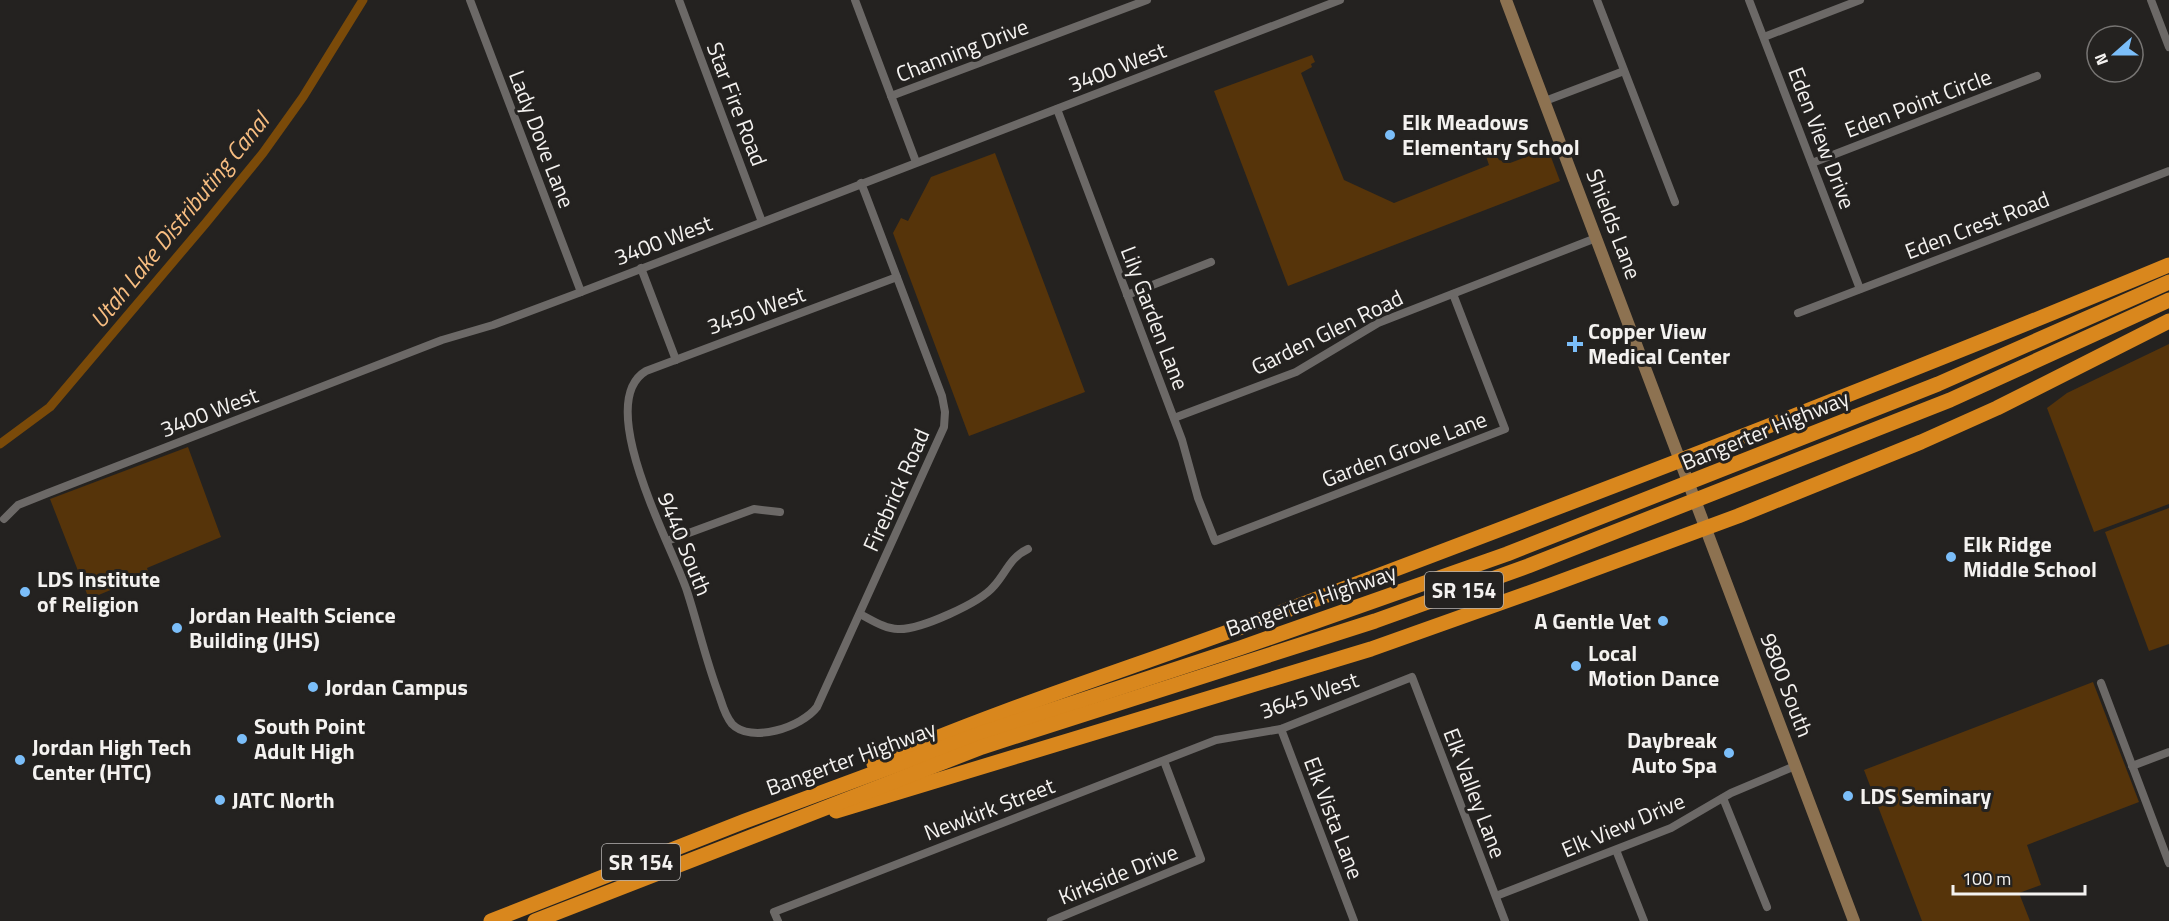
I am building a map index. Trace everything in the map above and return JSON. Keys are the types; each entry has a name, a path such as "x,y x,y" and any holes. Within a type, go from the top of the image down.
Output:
{"highway":[{"path":"745,821 977,721 1223,634 1680,462 2169,265"},
{"name":"Bangerter Highway","path":"491,921 745,821 1035,714 1251,644 1508,554 1905,398 2169,282"},
{"name":"Bangerter Highway","path":"539,920 744,838 982,747 1375,621 1528,566 1950,400 2169,300"},
{"path":"744,838 1381,645 1704,526 1956,427 2169,321"},
{"path":"483,921 537,902"}],"main road":[{"name":"Shields Lane","path":"1506,0 1680,462"},
{"name":"9800 South","path":"1680,462 1854,921"}],"street":[{"name":"Lady Dove Lane","path":"470,0 581,292"},
{"name":"Star Fire Road","path":"679,0 762,222"},
{"path":"855,0 916,162"},
{"name":"Channing Drive","path":"891,96 1147,0"},
{"name":"3400 West","path":"4,519 18,505 442,340 493,325 581,292 1340,0"},
{"path":"1597,0 1675,202"},
{"name":"Eden View Drive","path":"1749,0 1860,289"},
{"path":"1764,37 1860,0"},
{"path":"2151,0 2169,47"},
{"path":"1545,101 1624,71"},
{"name":"Eden Point Circle","path":"1812,163 2037,76"},
{"name":"Lily Garden Lane","path":"1058,109 1174,418 1198,498 1215,541"},
{"name":"Eden Crest Road","path":"1798,313 2169,171"},
{"name":"Firebrick Road","path":"754,735 798,721 814,711 942,434 945,421 942,396 861,183"},
{"name":"Garden Glen Road","path":"1174,418 1296,372 1365,329 1596,238"},
{"path":"1127,295 1211,262"},
{"path":"641,268 676,360"},
{"name":"3450 West","path":"633,383 646,371 897,277"},
{"name":"Garden Grove Lane","path":"1215,541 1504,429 1453,294"},
{"name":"9440 South","path":"633,383 629,399 635,455 648,501 684,582 705,656 726,713 738,728 754,735"},
{"path":"667,541 754,509 780,513"},
{"path":"860,614 897,629 912,628 982,598 999,581 1013,559 1028,549"},
{"name":"3645 West","path":"1216,740 1281,729 1412,677"},
{"name":"Elk Valley Lane","path":"1412,677 1505,921"},
{"path":"2101,683 2169,863"},
{"name":"Elk Vista Lane","path":"1281,729 1354,921"},
{"name":"Newkirk Street","path":"778,921 774,912 1216,740"},
{"path":"2132,766 2169,752"},
{"name":"Kirkside Drive","path":"1051,921 1201,859 1164,760"},
{"name":"Elk View Drive","path":"1496,896 1678,825 1723,798 1795,766"},
{"path":"1723,798 1767,907"},
{"path":"1616,850 1644,921"}],"shaded area":[{"path":"1312,55 1315,62 1311,64 1312,67 1301,73 1344,180 1394,203 1489,165 1485,153 1493,150 1499,160 1510,163 1548,149 1560,181 1288,286 1214,91"},
{"path":"995,153 1085,392 969,436 893,233 901,218 908,221 931,177"},
{"path":"2169,344 2169,504 2094,532 2047,408 2067,393"},
{"path":"188,447 221,537 147,568 149,574 89,599 50,499"},
{"path":"2169,508 2169,644 2149,651 2105,532"},
{"path":"2093,682 2139,802 2027,845 2041,885 2019,893 2030,921 1922,921 1864,770"}],"waterway":[{"name":"Utah Lake Distributing Canal","path":"0,444 50,407 205,224 263,153 303,97 363,0"}],"place":[{"name":"Elk Meadows Elementary School","path":"1390,135"},
{"name":"Copper View Medical Center","path":"1575,344"},
{"name":"Elk Ridge Middle School","path":"1951,557"},
{"name":"LDS Institute of Religion","path":"25,592"},
{"name":"A Gentle Vet","path":"1663,621"},
{"name":"Jordan Health Science Building (JHS)","path":"177,628"},
{"name":"Local Motion Dance","path":"1576,666"},
{"name":"Jordan Campus","path":"313,687"},
{"name":"South Point Adult High","path":"242,739"},
{"name":"Daybreak Auto Spa","path":"1729,753"},
{"name":"Jordan High Tech Center (HTC)","path":"20,760"},
{"name":"LDS Seminary","path":"1848,796"},
{"name":"JATC North","path":"220,800"}]}
